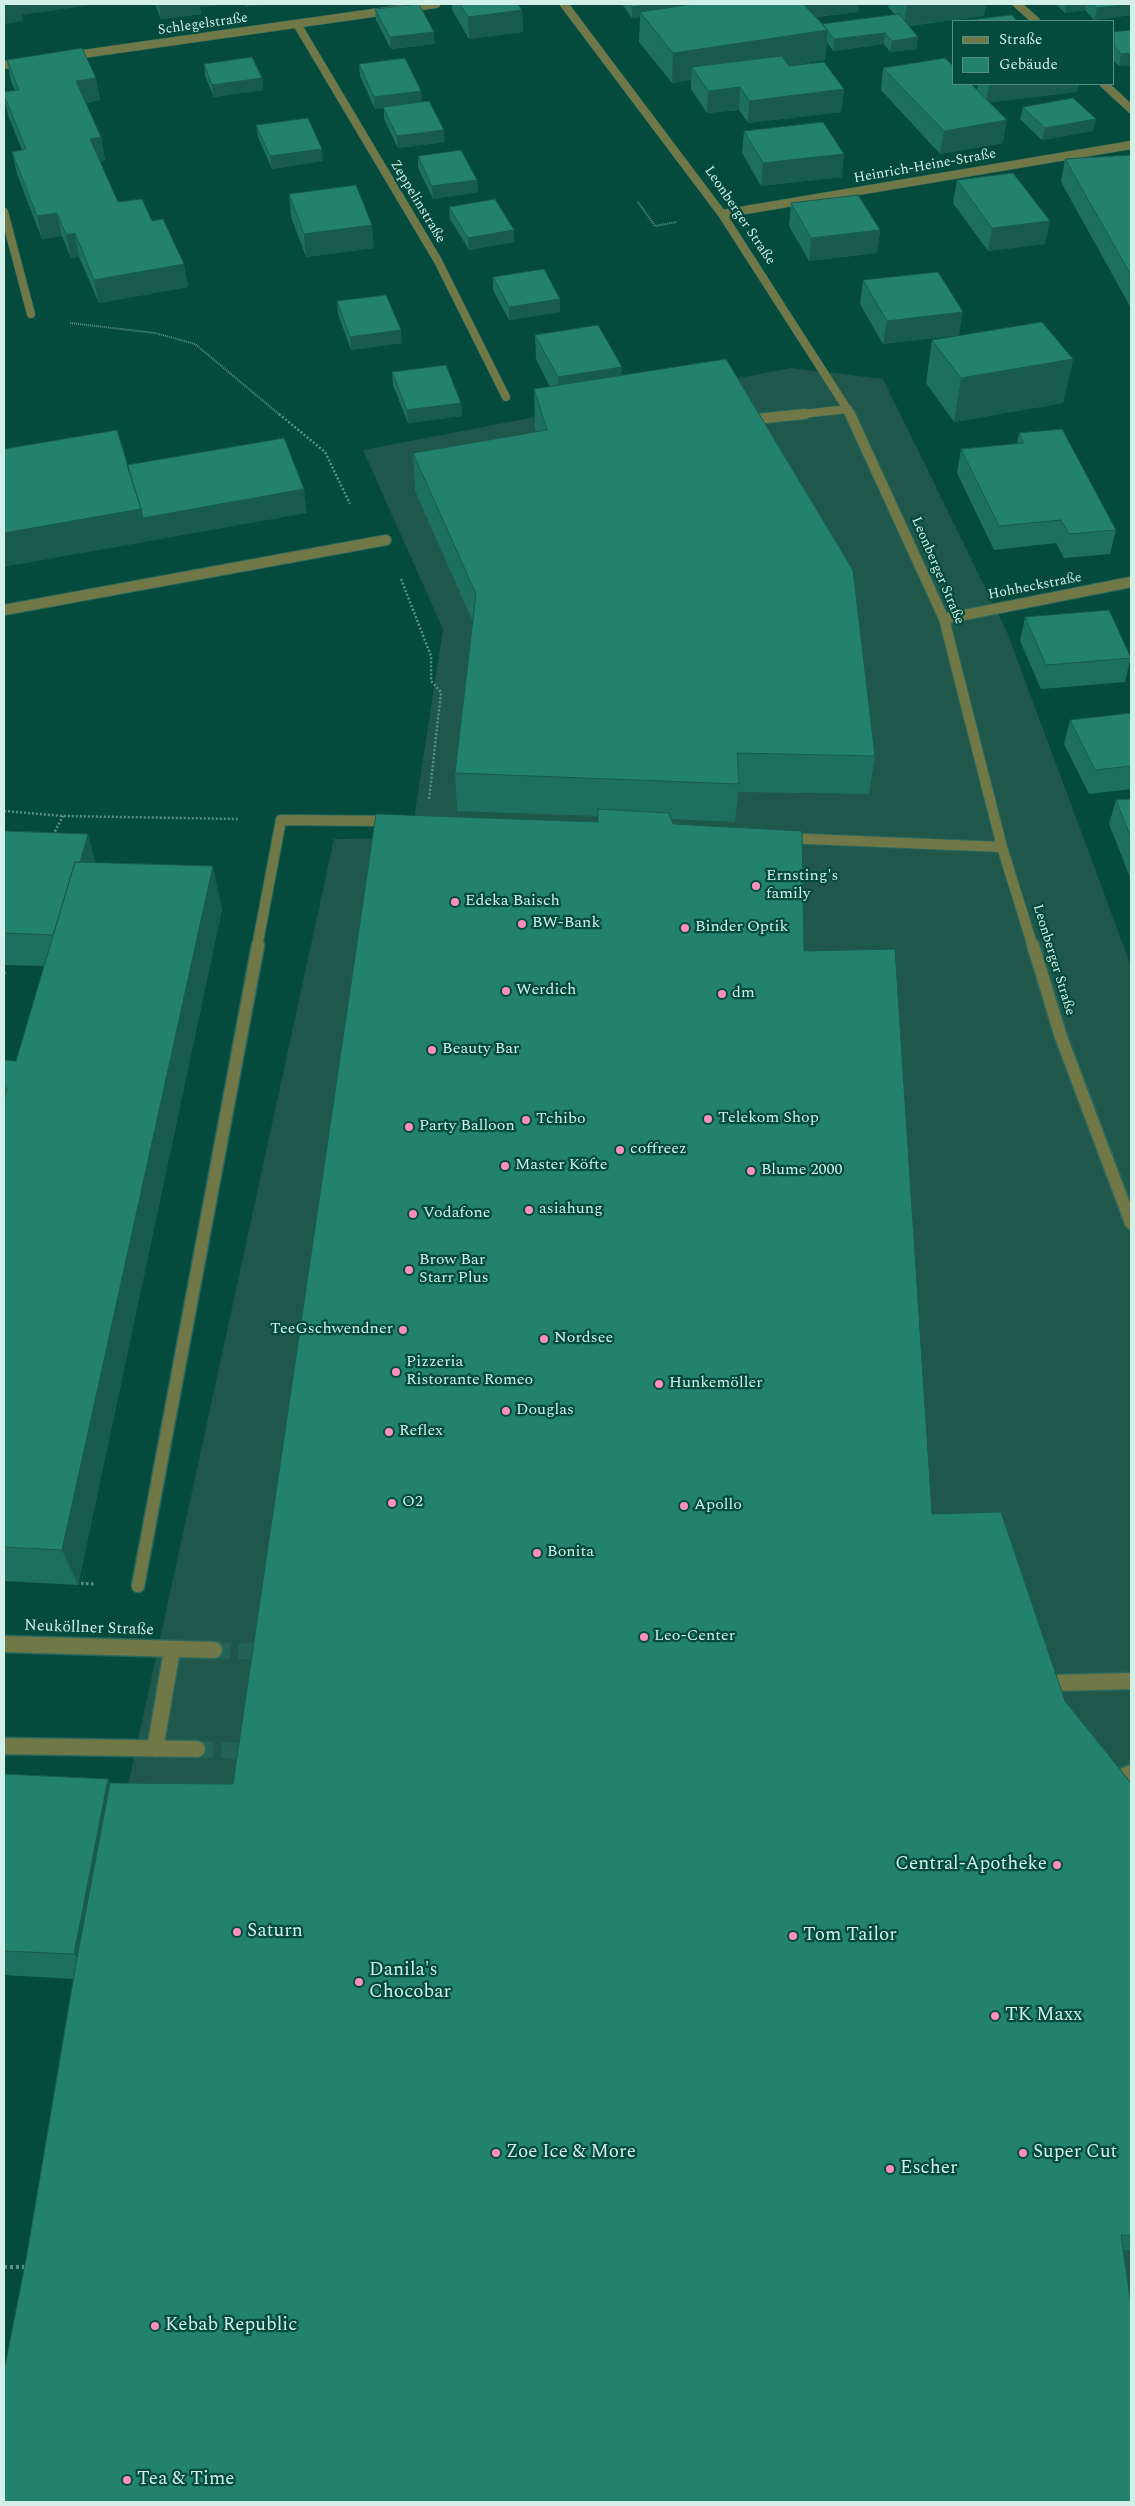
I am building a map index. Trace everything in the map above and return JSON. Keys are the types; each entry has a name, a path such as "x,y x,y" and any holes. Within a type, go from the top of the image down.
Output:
{"street":[{"name":"Schlegelstraße","path":"62,56 436,4"},
{"name":"Leonberger Straße","path":"564,4 722,214 848,409 944,619 1002,847 1061,1037 1131,1223"},
{"path":"1017,4 1035,20"},
{"name":"Zeppelinstraße","path":"297,24 438,261 506,397"},
{"path":"4,65 33,61"},
{"path":"1105,85 1131,109"},
{"name":"Heinrich-Heine-Straße","path":"722,214 1131,145"},
{"path":"4,212 30,314"},
{"path":"737,422 848,409"},
{"path":"4,610 386,540"},
{"name":"Hohheckstraße","path":"944,619 1131,582"},
{"path":"138,1586 281,820 406,821"},
{"path":"768,837 1002,847"},
{"name":"Neuköllner Straße","path":"4,1644 214,1650"},
{"name":"Neuköllner Straße","path":"155,1749 172,1650"},
{"path":"1053,1683 1131,1680"},
{"path":"4,1746 197,1750"},
{"path":"1131,1773 1108,1783 1131,1784"}],"path":[{"path":"4,810 62,816 281,820"},
{"path":"50,840 62,816"},
{"path":"71,1582 138,1586"},
{"path":"4,2267 36,2268"}],"shaded area":[{"name":"Leo-Center","path":"791,368 883,379 1007,632 1131,966 1131,2502 4,2502 123,1809 334,839 411,838 443,629 363,450"}],"building":[{"path":"419,4 434,32 390,37 375,9"},
{"path":"460,4 518,4 522,10 468,17"},
{"path":"630,4 655,4 632,7"},
{"path":"693,4 803,4 828,30 673,53 640,12"},
{"path":"1092,4 1131,4 1097,8"},
{"path":"899,14 918,37 892,41 885,33 834,39 822,24"},
{"path":"1012,15 1016,20 969,20"},
{"path":"1131,30 1131,53 1121,54 1115,47 1115,32"},
{"path":"82,48 96,78 76,81 101,137 90,139 118,202 142,199 152,221 163,219 184,264 94,280 75,233 66,235 57,213 37,216 12,152 26,149 4,95 4,92 19,90 7,60"},
{"path":"782,56 789,66 824,62 844,89 749,101 740,87 708,91 692,67"},
{"path":"252,57 262,78 212,85 204,64"},
{"path":"405,58 421,91 374,97 359,64"},
{"path":"945,58 952,65 952,85 972,85 1007,120 944,131 883,68"},
{"path":"1073,98 1096,119 1045,128 1023,107"},
{"path":"429,101 444,130 397,136 383,107"},
{"path":"308,118 322,149 270,156 256,125"},
{"path":"823,122 844,154 763,163 744,131"},
{"path":"461,150 477,180 432,186 418,156"},
{"path":"1131,155 1131,275 1065,159"},
{"path":"1013,173 1050,221 992,228 957,180"},
{"path":"356,185 372,225 304,234 289,194"},
{"path":"858,195 880,230 811,238 791,203"},
{"path":"495,199 514,230 468,238 449,207"},
{"path":"544,269 560,299 509,307 493,277"},
{"path":"938,272 963,312 887,321 863,280"},
{"path":"386,295 401,330 350,337 337,301"},
{"path":"1042,322 1073,359 961,378 932,340"},
{"path":"598,325 622,367 558,377 535,335"},
{"path":"726,359 853,570 875,756 737,753 739,784 455,773 476,594 413,453 547,430 534,389"},
{"path":"446,365 461,403 407,410 392,372"},
{"path":"1062,429 1116,530 1069,534 1061,520 999,526 961,449 1024,443 1019,433"},
{"path":"117,430 141,509 4,533 4,449"},
{"path":"284,438 304,489 143,518 127,465"},
{"path":"1109,610 1131,658 1046,665 1025,617"},
{"path":"1131,713 1131,766 1095,770 1070,720"},
{"path":"1131,799 1131,838 1116,800"},
{"name":"Leo-Center","path":"598,809 669,813 673,824 802,831 804,951 895,949 932,1514 1001,1512 1065,1701 1131,1783 1131,2235 1121,2235 1131,2305 1131,2502 4,2502 4,2371 27,2254 77,1958 110,1783 233,1784 376,814 598,822"},
{"path":"4,831 88,834 80,862 75,862 53,935 4,933"},
{"path":"75,862 213,866 62,1550 4,1547 4,1100 7,1088 4,1088 4,1060 16,1061"},
{"path":"4,1774 108,1779 74,1954 4,1951"}],"tunnel":[{"path":"214,1650 268,1652"},
{"path":"197,1749 254,1752"}],"place":[{"name":"Ernsting's family","path":"756,886"},
{"name":"Edeka Baisch","path":"455,902"},
{"name":"BW-Bank","path":"522,924"},
{"name":"Binder Optik","path":"685,928"},
{"name":"Werdich","path":"506,991"},
{"name":"dm","path":"722,994"},
{"name":"Beauty Bar","path":"432,1050"},
{"name":"Telekom Shop","path":"708,1119"},
{"name":"Tchibo","path":"526,1120"},
{"name":"Party Balloon","path":"409,1127"},
{"name":"coffreez","path":"620,1150"},
{"name":"Master Köfte","path":"505,1166"},
{"name":"Blume 2000","path":"751,1171"},
{"name":"asiahung","path":"529,1210"},
{"name":"Vodafone","path":"413,1214"},
{"name":"Brow Bar Starr Plus","path":"409,1270"},
{"name":"TeeGschwendner","path":"403,1330"},
{"name":"Nordsee","path":"544,1339"},
{"name":"Pizzeria Ristorante Romeo","path":"396,1372"},
{"name":"Hunkemöller","path":"659,1384"},
{"name":"Douglas","path":"506,1411"},
{"name":"Reflex","path":"389,1432"},
{"name":"O2","path":"392,1503"},
{"name":"Apollo","path":"684,1506"},
{"name":"Bonita","path":"537,1553"},
{"name":"Leo-Center","path":"644,1637"},
{"name":"Central-Apotheke","path":"1057,1865"},
{"name":"Saturn","path":"237,1932"},
{"name":"Tom Tailor","path":"793,1936"},
{"name":"Danila's Chocobar","path":"359,1982"},
{"name":"TK Maxx","path":"995,2016"},
{"name":"Zoe Ice & More","path":"496,2153"},
{"name":"Super Cut","path":"1023,2153"},
{"name":"Escher","path":"890,2169"},
{"name":"Kebab Republic","path":"155,2326"},
{"name":"Tea & Time","path":"127,2480"}]}
